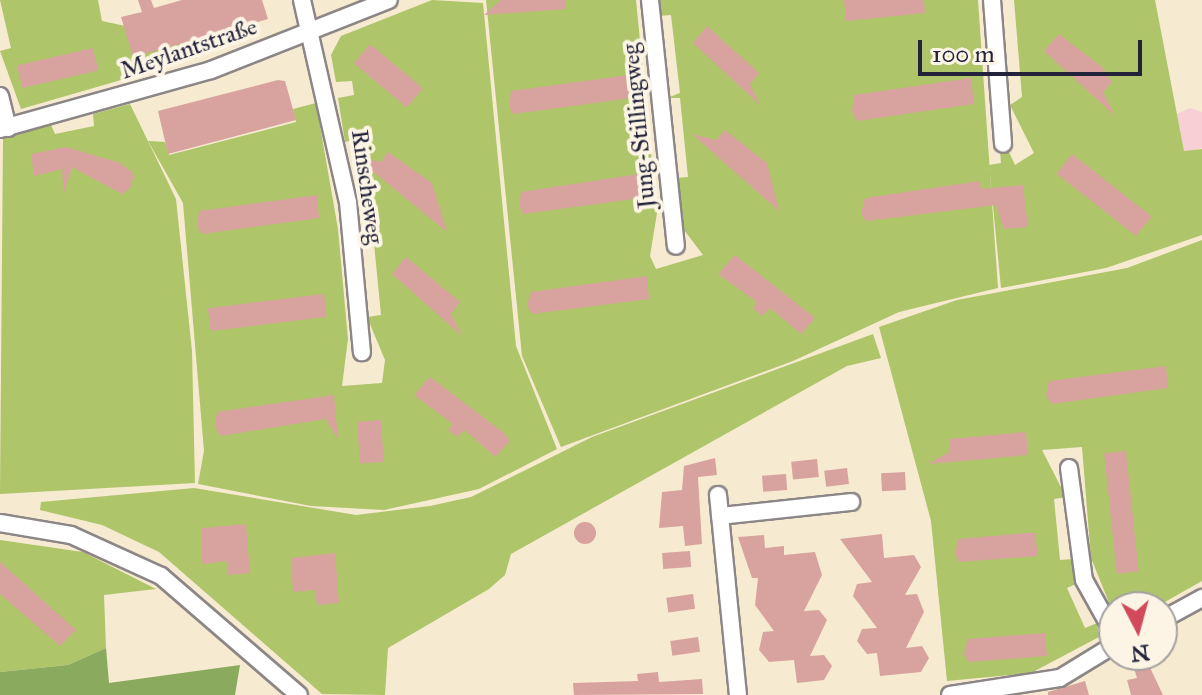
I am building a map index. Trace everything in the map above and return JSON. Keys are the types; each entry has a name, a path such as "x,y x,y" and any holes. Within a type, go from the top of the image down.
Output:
{"street":[{"name":"Rinscheweg","path":"302,0 312,31 348,202 362,352"},
{"name":"Meylantstraße","path":"4,129 142,92 389,0"},
{"name":"Jung-Stillingweg","path":"650,0 676,246"},
{"path":"992,0 1003,144"},
{"path":"0,96 4,129"},
{"path":"1069,468 1084,580 1098,605"},
{"path":"718,495 738,695"},
{"path":"720,516 851,502"},
{"path":"5,523 71,535 161,576 299,695"},
{"path":"1178,611 1202,598"},
{"path":"950,695 1060,678 1098,655"}],"shaded area":[{"path":"1190,108 1202,112 1202,148 1184,152 1177,114"}],"green space":[{"path":"0,0 98,0 102,21 191,40 197,58 21,109 0,51 11,48"},
{"path":"432,0 483,3 516,346 557,449 479,489 384,510 311,506 198,484 204,451 183,203 148,141 165,142 169,155 296,122 293,109 316,103 338,229 348,339 342,386 382,383 385,360 367,317 381,315 373,233 370,214 357,216 369,211 368,201 358,139 345,142 338,98 354,95 352,81 336,82 331,55 341,36"},
{"path":"486,0 636,0 657,213 650,256 656,269 703,255 681,226 675,178 688,177 680,98 667,98 680,93 671,15 659,16 657,0 978,0 998,288 899,312 793,361 561,447 522,356"},
{"path":"1014,0 1155,0 1184,151 1202,149 1202,235 1106,268 1001,288 989,165 1001,163 1000,151 1009,152 1015,165 1034,153 1010,105 1022,97"},
{"path":"130,104 176,199 192,351 195,483 0,494 3,138 51,125 55,134 94,126 93,114"},
{"path":"1202,240 1202,581 1178,595 1178,591 1104,591 1091,558 1082,447 1042,450 1066,497 1054,499 1060,560 1073,559 1078,583 1067,588 1085,628 1097,623 1098,638 1031,673 947,681 931,521 879,327 957,300 1127,268"},
{"path":"873,334 881,358 847,366 511,554 505,575 489,589 388,648 385,695 322,694 159,552 102,525 40,510 41,502 194,488 356,515 430,506 471,497 592,437"},
{"path":"0,540 83,552 156,589 104,595 106,648 68,665 0,672"},
{"path":"106,648 109,683 240,665 235,695 0,695 0,672 68,665"}],"building":[{"path":"138,0 151,0 154,8 182,0 262,0 268,19 133,57 121,17 142,12"},
{"path":"501,0 566,0 566,9 484,15"},
{"path":"844,0 924,0 925,13 846,21"},
{"path":"707,26 759,73 750,84 761,106 693,43"},
{"path":"1059,34 1102,67 1112,82 1103,92 1115,116 1044,51"},
{"path":"370,44 423,88 407,108 354,63"},
{"path":"93,48 98,70 22,88 17,66"},
{"path":"629,75 631,98 513,114 509,106 511,91"},
{"path":"971,78 974,104 857,121 852,111 854,95"},
{"path":"278,80 285,81 296,120 168,154 158,111"},
{"path":"725,130 767,163 779,211 692,134 716,140"},
{"path":"66,147 120,163 134,174 131,187 122,194 72,167 64,194 62,169 34,176 31,154"},
{"path":"388,152 432,183 447,232 355,157 381,162"},
{"path":"1072,154 1152,216 1136,236 1057,174"},
{"path":"639,174 641,198 523,214 519,205 521,192"},
{"path":"980,181 981,189 1023,185 1028,227 1004,229 996,205 866,221 861,214 865,198"},
{"path":"317,195 319,218 202,234 197,226 199,211"},
{"path":"735,255 815,318 801,334 770,308 762,316 753,308 757,302 718,274"},
{"path":"406,257 460,302 451,314 462,336 392,274"},
{"path":"647,276 649,299 532,314 527,306 531,292"},
{"path":"324,294 327,317 211,331 208,308"},
{"path":"1166,366 1168,388 1051,404 1046,395 1049,381"},
{"path":"430,377 504,433 510,441 495,457 465,430 457,437 448,430 453,424 414,395"},
{"path":"334,395 338,440 326,419 220,436 215,426 217,412"},
{"path":"381,420 384,462 360,464 357,422"},
{"path":"1026,432 1028,455 928,464 949,452 949,439"},
{"path":"1126,451 1139,571 1117,574 1104,453"},
{"path":"715,458 717,475 698,477 702,544 685,546 683,526 659,528 662,492 682,490 684,466"},
{"path":"817,459 819,477 793,480 791,462"},
{"path":"847,468 849,484 826,487 824,471"},
{"path":"905,472 906,490 882,491 881,473"},
{"path":"786,474 787,490 763,492 762,476"},
{"path":"585,522 593,525 596,533 593,541 585,544 577,541 574,533 577,525"},
{"path":"246,524 250,573 228,575 227,561 202,564 202,528"},
{"path":"1035,533 1038,556 959,562 955,554 958,539"},
{"path":"882,534 884,558 914,555 921,567 905,595 917,594 924,612 906,648 922,646 929,658 921,672 880,676 877,653 867,654 857,641 862,629 877,628 853,596 857,584 872,582 840,539"},
{"path":"764,535 765,548 784,546 784,555 815,552 822,575 804,611 819,610 827,620 810,656 824,655 832,666 824,680 797,683 794,660 769,662 759,650 763,632 774,631 755,605 758,578 752,578 738,537"},
{"path":"690,551 691,567 663,569 662,553"},
{"path":"335,553 339,603 317,605 315,590 293,592 291,558"},
{"path":"0,562 76,630 60,646 0,594"},
{"path":"693,594 695,609 668,613 666,598"},
{"path":"1045,633 1047,656 969,662 964,654 968,639"},
{"path":"698,637 700,652 672,656 670,641"},
{"path":"1135,671 1152,671 1163,695 1131,695 1127,680 1137,678"},
{"path":"658,672 659,682 702,679 703,694 574,695 573,683 638,681 637,674"},
{"path":"1085,681 1089,695 1048,695 1048,692"}]}
